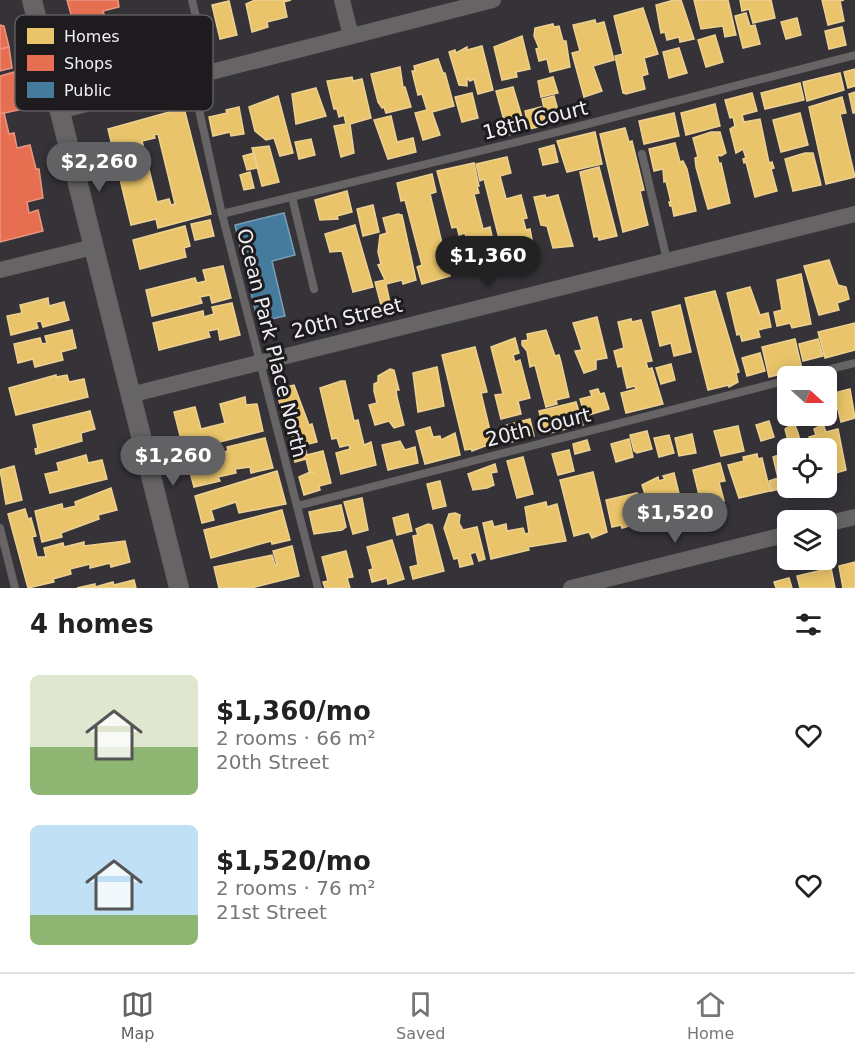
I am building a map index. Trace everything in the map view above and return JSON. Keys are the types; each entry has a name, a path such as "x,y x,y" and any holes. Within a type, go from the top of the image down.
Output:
{"street":[{"path":"32,0 36,15"},
{"path":"342,0 351,36"},
{"path":"213,71 493,0"},
{"path":"59,111 179,588"},
{"name":"20th Street","path":"130,395 855,214"},
{"path":"0,270 93,247"},
{"path":"837,521 855,517"},
{"path":"571,588 777,537"}],"lane":[{"name":"Ocean Park Place North","path":"192,0 196,15"},
{"name":"18th Court","path":"222,214 855,55"},
{"name":"Ocean Park Place North","path":"198,111 222,214 318,588"},
{"path":"642,154 667,260"},
{"path":"292,197 314,289"},
{"path":"837,367 855,363"},
{"name":"20th Court","path":"297,506 777,383"},
{"path":"0,528 15,588"}],"building: Homes":[{"path":"255,0 291,0 284,2 287,17 267,22 268,27 252,32 246,4"},
{"path":"681,0 694,39 680,42 679,37 667,40 665,32 661,33 656,5"},
{"path":"694,0 728,0 736,35 725,37 723,26 701,29"},
{"path":"740,0 771,0 775,18 753,23 749,9 742,11"},
{"path":"822,0 844,0 840,1 844,21 828,25"},
{"path":"229,1 237,35 220,39 212,5"},
{"path":"643,8 658,54 644,58 648,74 642,76 645,89 626,94 623,93 615,56 623,54 614,16"},
{"path":"746,13 750,26 755,25 760,44 743,48 735,16"},
{"path":"797,18 801,35 786,39 781,22"},
{"path":"595,20 596,24 604,22 614,60 593,66 602,91 584,97 572,53 580,51 573,25"},
{"path":"553,24 554,27 559,26 563,41 566,41 570,67 550,72 547,59 539,61 536,49 539,48 534,36 535,28"},
{"path":"842,27 846,45 829,49 825,31"},
{"path":"715,35 723,62 706,67 698,40"},
{"path":"522,36 530,69 516,72 517,77 502,80 494,47"},
{"path":"482,46 493,90 478,94 474,79 470,81 467,78 467,86 459,85 449,52 455,50 456,53 467,47 467,50"},
{"path":"679,48 687,73 669,78 663,52"},
{"path":"438,59 445,73 454,106 432,112 440,135 423,140 415,113 427,110 422,94 418,95 412,71 415,71 414,66"},
{"path":"400,67 403,87 405,87 411,107 386,113 384,107 382,108 378,102 371,74"},
{"path":"855,69 855,86 848,88 844,72"},
{"path":"840,73 844,90 807,101 803,82"},
{"path":"352,77 353,81 362,79 371,118 350,124 354,153 341,157 334,126 346,124 344,115 339,117 337,109 334,109 327,81"},
{"path":"553,77 558,93 541,97 538,81"},
{"path":"800,83 804,100 765,109 761,93"},
{"path":"513,87 525,127 519,129 520,132 508,135 496,91"},
{"path":"316,88 326,116 296,124 292,94"},
{"path":"855,92 855,113 853,113 849,94"},
{"path":"472,93 478,118 462,122 455,97"},
{"path":"752,93 757,111 742,115 744,122 760,119 769,163 772,162 774,168 771,169 777,191 755,197 746,162 744,163 743,159 746,158 743,149 736,153 730,129 735,126 725,100"},
{"path":"278,96 293,153 280,156 274,138 266,140 255,131 249,107"},
{"path":"554,96 558,110 545,113 542,99"},
{"path":"842,97 846,113 840,114 855,177 826,184 809,107"},
{"path":"715,104 720,126 686,135 681,113"},
{"path":"239,107 244,134 231,136 230,132 213,136 209,117 227,113 226,110"},
{"path":"541,107 547,125 529,129 525,111"},
{"path":"173,111 185,111 211,214 158,228 156,219 131,225 108,129","holes":["158,134 175,204 171,205 169,199 157,202 142,141 155,138 154,135"]},
{"path":"674,113 679,136 644,144 639,121"},
{"path":"800,113 808,145 781,152 773,120"},
{"path":"391,116 397,142 413,138 416,152 388,159 374,120"},
{"path":"625,128 629,142 632,141 644,190 640,191 648,225 623,232 600,134"},
{"path":"595,132 602,164 567,172 557,141"},
{"path":"711,132 720,132 726,153 721,156 717,155 730,203 708,209 696,167 695,158 698,157 693,138"},
{"path":"311,139 315,155 299,159 295,142"},
{"path":"675,143 680,162 683,161 687,169 696,211 674,216 666,181 664,182 663,169 654,171 649,149"},
{"path":"554,145 558,162 543,165 539,149"},
{"path":"269,146 279,182 262,186 252,148"},
{"path":"254,153 257,168 247,170 243,156"},
{"path":"813,153 821,185 793,191 785,159"},
{"path":"507,157 511,173 500,176 506,199 521,195 527,218 523,219 526,230 530,229 535,255 505,262 484,179 480,181 476,164"},
{"path":"474,163 479,193 474,194 483,229 490,227 498,264 474,269 465,233 459,235 457,227 452,228 437,171"},
{"path":"599,167 617,236 599,240 598,236 594,237 580,172"},
{"path":"250,172 254,188 244,190 240,175"},
{"path":"432,174 436,192 430,194 450,276 422,284 417,267 422,265 405,200 401,201 397,183"},
{"path":"347,191 352,212 337,216 338,219 320,220 315,200"},
{"path":"545,195 546,198 558,195 573,246 553,248 547,226 541,225 534,197"},
{"path":"373,205 379,232 363,236 357,209"},
{"path":"402,215 416,280 403,284 402,280 386,284 390,303 381,305 375,282 385,280 378,265 381,264 378,252 380,235 387,233 383,218"},
{"path":"210,220 214,236 195,240 191,224"},
{"path":"355,225 373,287 353,292 342,251 330,252 325,234"},
{"path":"185,226 190,246 184,248 186,257 140,269 133,240"},
{"path":"829,260 838,285 846,287 849,299 837,303 839,310 819,315 804,266"},
{"path":"223,266 231,298 212,303 210,295 200,297 202,303 152,316 146,290 195,278 197,283 206,281 203,270"},
{"path":"801,274 811,324 792,328 790,323 777,326 774,312 782,310 777,280"},
{"path":"750,287 760,315 768,313 771,327 758,330 760,337 742,341 740,334 737,335 727,293"},
{"path":"715,291 739,372 736,373 738,382 729,387 729,385 708,390 685,298"},
{"path":"48,298 49,306 64,302 69,320 43,327 41,321 36,322 38,328 11,335 7,316 22,313 20,305"},
{"path":"232,303 240,335 220,340 218,329 208,331 210,337 159,350 153,323 203,311 204,317 214,314 212,307"},
{"path":"680,305 691,352 674,356 671,343 660,346 652,312"},
{"path":"597,317 607,358 596,360 596,369 584,373 575,351 582,350 573,323"},
{"path":"631,319 632,322 641,320 652,361 646,362 648,369 652,368 663,404 626,413 621,393 636,389 635,386 627,388 622,366 618,367 614,351 624,348 618,322"},
{"path":"855,323 855,350 825,358 818,332"},
{"path":"72,330 76,348 61,352 63,360 35,367 33,359 18,363 14,344 40,338 42,344 47,343 45,336"},
{"path":"546,330 555,356 559,355 569,397 556,400 557,404 546,407 535,365 530,367 527,351 522,341 528,340 527,334"},
{"path":"515,338 519,353 513,355 515,362 520,360 530,398 518,401 521,414 501,419 495,395 503,394 491,347"},
{"path":"795,339 801,366 777,366 777,375 769,377 762,347"},
{"path":"818,339 823,356 803,361 799,344"},
{"path":"475,347 487,392 481,393 493,443 472,451 471,449 465,450 442,355"},
{"path":"760,353 765,371 747,376 742,358"},
{"path":"671,364 675,380 661,384 656,368"},
{"path":"437,367 444,406 418,412 413,373"},
{"path":"390,369 394,370 399,390 396,390 404,425 394,428 389,421 375,425 369,405 377,403 374,384 378,382 378,376"},
{"path":"56,375 56,377 67,375 69,382 84,379 88,397 16,415 9,388"},
{"path":"345,381 354,421 358,420 364,445 371,442 376,465 341,474 336,453 350,449 349,445 340,447 337,438 332,439 320,388"},
{"path":"294,385 309,425 312,424 317,442 304,445 307,455 323,451 331,483 319,486 320,490 304,495 299,477 310,472 314,473 309,471 306,459 295,462 291,448 295,447 290,430 287,431 276,389"},
{"path":"598,389 600,394 604,393 609,409 585,416 580,399 592,396 590,391"},
{"path":"850,389 855,418 841,422 837,392"},
{"path":"245,397 246,405 257,404 263,431 184,451 174,412 195,407 201,429 225,423 220,404"},
{"path":"576,402 583,425 545,434 539,411"},
{"path":"90,411 95,429 81,433 82,441 36,454 35,449 38,448 33,425"},
{"path":"530,419 534,436 504,444 500,427"},
{"path":"769,421 774,437 761,441 756,425"},
{"path":"738,426 744,451 721,456 714,431"},
{"path":"795,426 799,438 787,438 785,429"},
{"path":"824,426 826,432 838,429 846,470 837,473 837,438 809,438 816,435 814,429"},
{"path":"430,427 433,437 440,436 441,440 455,433 460,455 425,464 416,431"},
{"path":"647,431 652,449 637,453 634,451 630,435"},
{"path":"692,434 696,453 679,456 675,438"},
{"path":"669,435 674,453 659,457 654,438"},
{"path":"265,438 273,468 251,473 250,467 235,469 236,473 218,477 220,481 194,487 188,465 209,460 208,456 228,451 227,447"},
{"path":"629,439 633,457 616,462 611,444"},
{"path":"587,440 590,450 575,454 573,444"},
{"path":"400,441 405,450 415,447 418,463 388,470 382,445"},
{"path":"569,450 574,471 558,475 552,454"},
{"path":"757,454 758,459 762,458 770,491 739,498 728,465 744,461 743,457"},
{"path":"86,455 88,463 102,460 107,479 50,493 45,474 59,471 57,463"},
{"path":"777,456 777,474 773,457"},
{"path":"523,457 533,494 517,498 507,461"},
{"path":"720,463 725,481 719,482 724,501 709,505 705,502 701,503 693,470"},
{"path":"495,464 497,472 491,473 494,485 473,490 468,474"},
{"path":"14,466 22,500 6,504 0,470"},
{"path":"277,471 286,504 239,513 236,502 211,510 214,520 202,523 195,496"},
{"path":"593,472 607,532 592,538 589,532 574,536 560,480"},
{"path":"674,473 683,510 666,515 667,518 653,519 642,485 658,477 659,481 665,479 663,476"},
{"path":"777,478 777,490 771,491 769,481"},
{"path":"440,481 446,506 433,509 427,484"},
{"path":"111,488 117,510 98,515 99,519 61,533 62,537 42,542 35,511 62,504 63,509 76,506 75,502"},
{"path":"637,493 644,522 622,528 621,525 612,527 606,500"},
{"path":"362,498 368,530 353,534 344,502"},
{"path":"546,502 547,507 557,504 566,541 528,547 529,550 491,559 483,523 492,521 494,527 506,524 507,531 523,528 525,534 529,533 525,507"},
{"path":"341,505 346,527 342,530 314,534 309,512"},
{"path":"25,509 28,519 31,518 36,536 32,537 37,557 46,557 44,548 63,543 64,547 84,542 84,546 125,541 130,562 111,567 110,563 90,568 90,564 70,569 71,574 53,579 54,582 28,588 8,514"},
{"path":"282,510 290,540 272,544 271,541 211,558 204,530"},
{"path":"408,514 412,531 397,535 393,518"},
{"path":"449,514 460,515 459,523 463,530 477,527 485,559 479,561 476,552 470,554 473,564 460,567 458,558 454,559 444,528"},
{"path":"428,524 432,525 444,571 413,579 410,567 418,565 413,536 418,535 416,529"},
{"path":"392,540 404,579 388,584 387,578 372,582 369,570 373,569 367,547"},
{"path":"292,546 299,576 251,588 219,588 214,567 272,555 277,565 273,551"},
{"path":"346,551 353,577 347,578 350,588 325,588 323,582 328,581 322,557"},
{"path":"855,562 855,588 843,588 839,566"},
{"path":"831,570 835,588 800,588 797,576"},
{"path":"789,578 792,588 776,588 774,582"},
{"path":"134,580 136,588 77,588 95,584 95,587 113,582 114,585"}],"building: Shops":[{"path":"67,0 118,0 119,7 103,11 104,15 71,15"},
{"path":"0,25 4,26 9,47 0,49"},
{"path":"9,47 12,68 0,71 0,49"},
{"path":"14,72 15,111 0,114 0,76"},
{"path":"4,113 9,134 14,133 17,148 30,145 36,169 39,169 43,198 27,202 29,213 38,210 43,231 0,242 0,114"}],"building: Public":[{"path":"284,213 295,255 272,261 285,316 258,322 235,225"}]}
